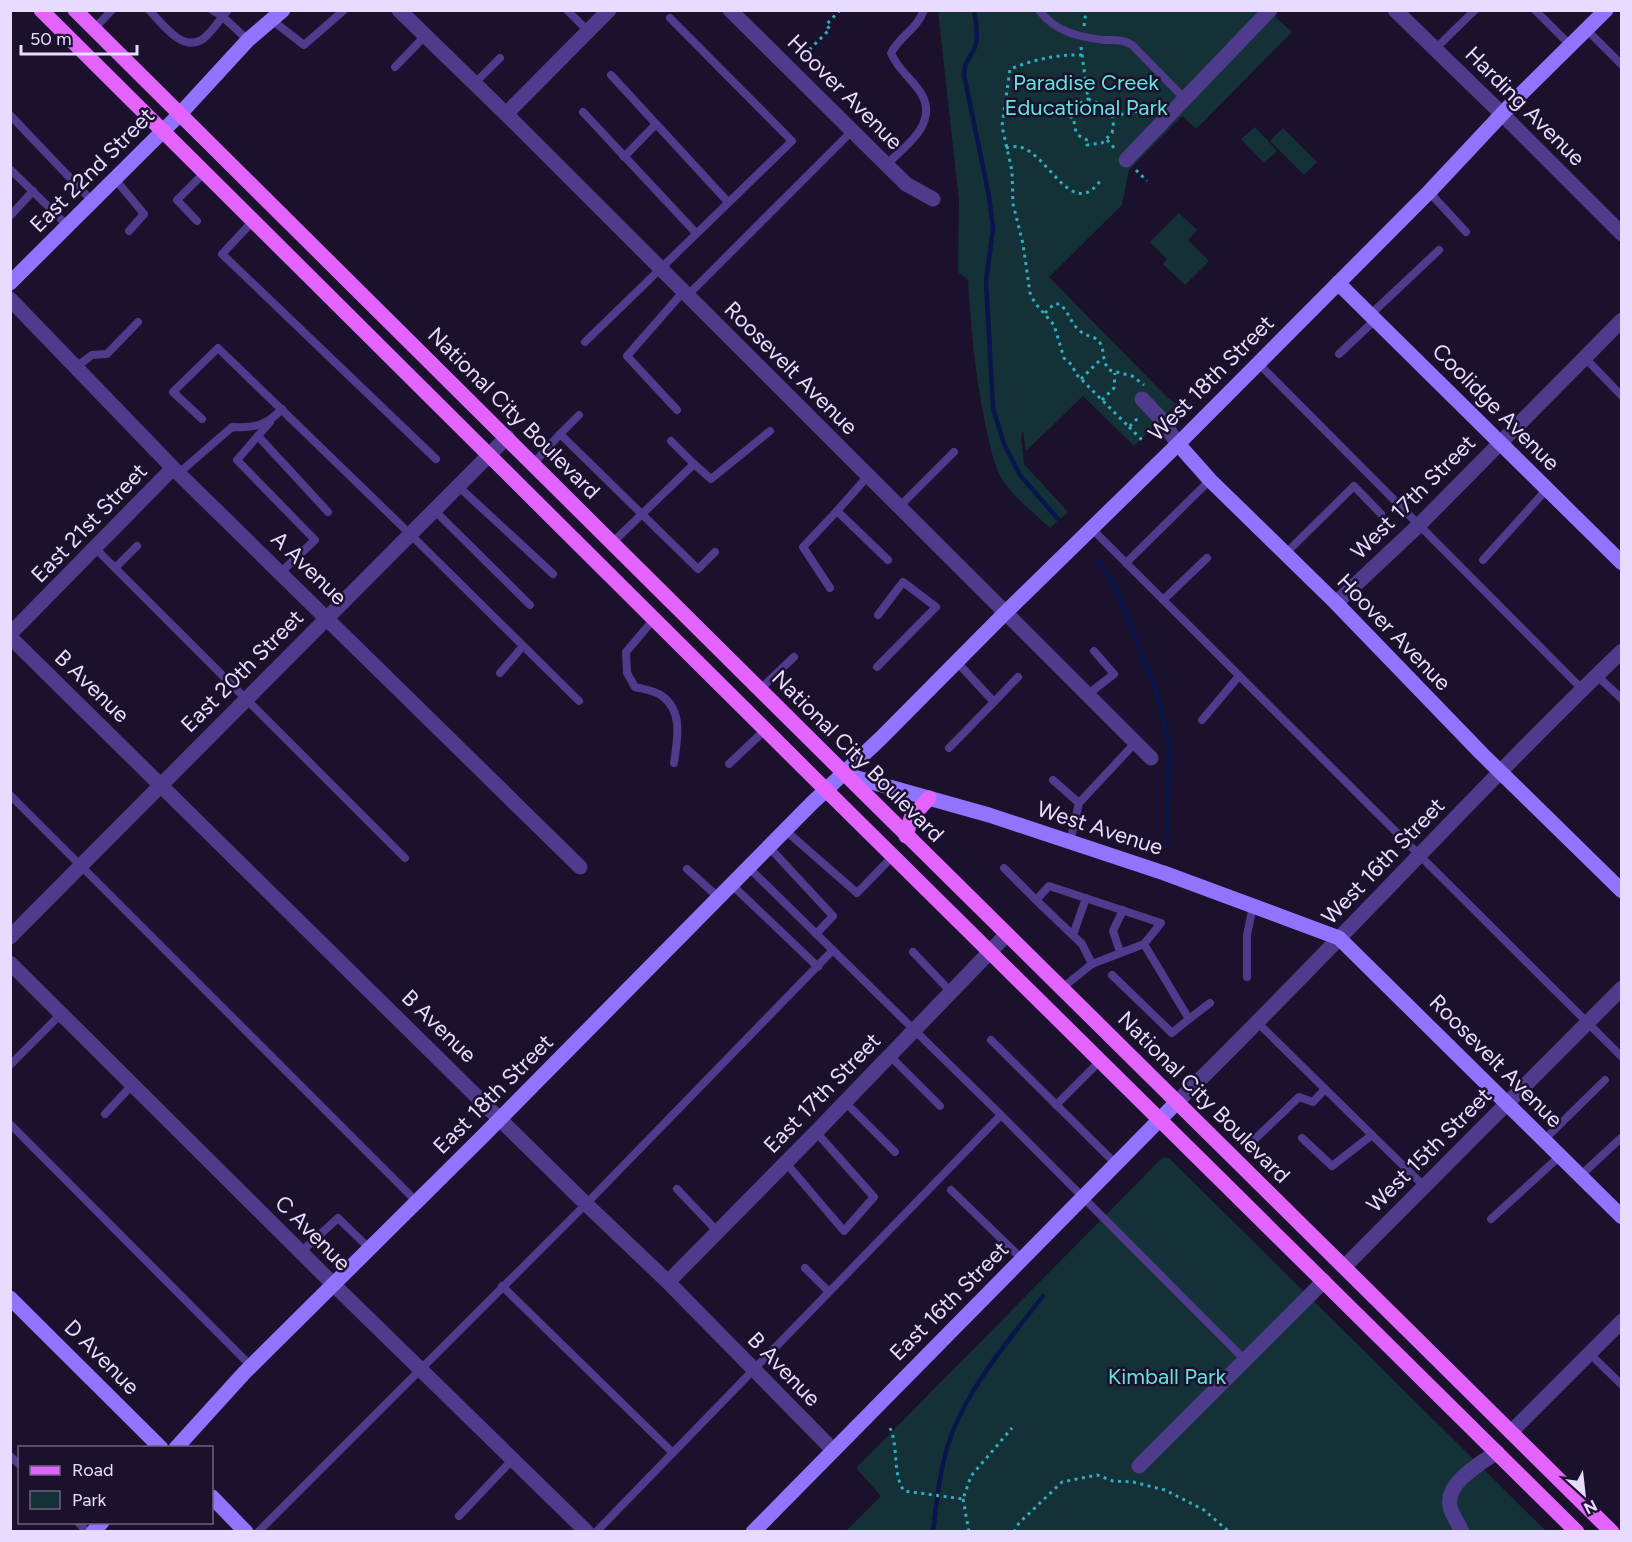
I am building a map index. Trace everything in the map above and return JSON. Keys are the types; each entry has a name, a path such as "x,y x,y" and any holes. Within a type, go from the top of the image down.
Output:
{"main road":[{"name":"National City Boulevard","path":"41,10 765,730 1577,1532"},
{"name":"National City Boulevard","path":"86,17 180,114 843,774 1612,1532"},
{"path":"906,836 911,818 928,798"},
{"path":"1497,1452 1517,1454 1531,1452"}],"street":[{"name":"Roosevelt Avenue","path":"399,10 1151,758"},
{"path":"506,114 609,10"},
{"name":"Hoover Avenue","path":"730,10 906,184 933,199"},
{"path":"1126,160 1270,10"},
{"name":"Harding Avenue","path":"1395,10 1622,234"},
{"name":"West 18th Street","path":"843,774 1178,444 1606,10"},
{"name":"East 22nd Street","path":"10,283 180,114 248,40 278,16"},
{"name":"Coolidge Avenue","path":"1338,283 1622,564"},
{"name":"A Avenue","path":"10,299 176,471 579,867"},
{"name":"West 17th Street","path":"1336,603 1420,524 1622,320"},
{"name":"Hoover Avenue","path":"1146,398 1178,444 1210,480 1336,603 1501,773 1622,891"},
{"name":"East 20th Street","path":"10,937 507,437"},
{"name":"East 21st Street","path":"10,636 176,471"},
{"name":"B Avenue","path":"10,636 668,1282 833,1450"},
{"name":"West 16th Street","path":"1177,1102 1258,1023 1418,855 1622,651"},
{"name":"East 18th Street","path":"178,1446 252,1366 843,774"},
{"name":"West Avenue","path":"843,774 928,798 1164,873 1339,938"},
{"name":"East 17th Street","path":"668,1282 1007,934"},
{"name":"Roosevelt Avenue","path":"1339,938 1622,1217"},
{"name":"C Avenue","path":"10,963 587,1532"},
{"name":"West 15th Street","path":"1344,1267 1622,988"},
{"name":"East 16th Street","path":"753,1532 1177,1102"},
{"path":"1139,1466 1324,1281"},
{"name":"D Avenue","path":"10,1298 159,1446"},
{"path":"1511,1432 1622,1321"},
{"path":"1462,1532 1450,1506 1453,1488 1473,1468 1497,1452"},
{"path":"213,1498 246,1532"}],"lane":[{"path":"86,17 112,10"},
{"path":"149,10 178,40 191,42 202,39 226,14"},
{"path":"212,10 226,14 248,40"},
{"path":"567,10 589,32"},
{"path":"886,165 921,130 925,121 926,106 922,94 899,70 891,53 897,42 915,26 924,10"},
{"path":"1039,10 1058,28 1072,35 1125,40 1185,99"},
{"path":"1435,49 1474,10"},
{"path":"1535,10 1570,45"},
{"path":"278,16 304,45 343,11"},
{"path":"585,342 792,141 670,18"},
{"path":"1586,29 1622,65"},
{"path":"396,67 425,36"},
{"path":"474,84 500,58"},
{"path":"611,75 728,202"},
{"path":"583,112 696,233"},
{"path":"10,115 92,201"},
{"path":"624,157 656,124"},
{"path":"677,410 627,356 685,294 852,131"},
{"path":"10,169 68,226"},
{"path":"197,221 177,200 204,173"},
{"path":"115,179 144,214 129,231"},
{"path":"10,216 33,191"},
{"path":"1428,192 1466,232"},
{"path":"253,221 222,254 436,459"},
{"path":"1339,354 1372,317 1439,250"},
{"path":"76,367 92,355 107,354 138,321"},
{"path":"202,419 173,392 218,348 579,701"},
{"path":"1584,357 1622,396"},
{"path":"1258,363 1582,689"},
{"path":"281,572 315,540 237,460 282,410"},
{"path":"533,464 579,415"},
{"path":"176,471 232,427 248,428 270,422"},
{"path":"671,441 711,479 770,431"},
{"path":"560,434 698,569 715,552"},
{"path":"258,436 328,512"},
{"path":"899,507 954,452"},
{"path":"612,543 694,464"},
{"path":"830,588 803,546 868,476"},
{"path":"1126,563 1210,480"},
{"path":"458,486 553,574"},
{"path":"1285,554 1354,486 1381,514"},
{"path":"1482,560 1547,489"},
{"path":"434,510 530,605"},
{"path":"837,512 888,561"},
{"path":"1091,528 1622,1057"},
{"path":"116,568 137,546"},
{"path":"96,549 405,858"},
{"path":"1163,600 1208,558"},
{"path":"877,667 936,607 903,582 878,615"},
{"path":"654,619 626,652 627,673 634,687 661,695 675,711 678,733 674,764"},
{"path":"500,673 523,646"},
{"path":"1088,695 1114,674 1094,651"},
{"path":"759,690 794,657"},
{"path":"957,662 994,702"},
{"path":"1596,675 1622,699"},
{"path":"1202,720 1239,676"},
{"path":"949,748 1018,677"},
{"path":"729,764 765,730"},
{"path":"1070,842 1079,803 1135,743"},
{"path":"1053,780 1079,803"},
{"path":"10,795 417,1202"},
{"path":"785,830 857,893 893,856"},
{"path":"769,846 833,916 816,934"},
{"path":"748,867 1001,1115 1245,1360"},
{"path":"687,868 718,897"},
{"path":"1004,868 1082,944 1092,964"},
{"path":"731,884 818,967"},
{"path":"1036,900 1049,886 1161,923 1144,944 1092,964 1062,988"},
{"path":"1073,935 1086,898"},
{"path":"1247,977 1247,935 1253,906"},
{"path":"1120,952 1113,930 1123,910"},
{"path":"1144,944 1188,1019"},
{"path":"258,1532 586,1204 833,951"},
{"path":"913,952 951,992"},
{"path":"1112,975 1172,1034 1210,1003"},
{"path":"10,1065 61,1014"},
{"path":"1258,1023 1424,1186"},
{"path":"991,1040 1116,1164"},
{"path":"890,1056 940,1106"},
{"path":"1056,1104 1101,1060"},
{"path":"1544,1140 1605,1080"},
{"path":"105,1113 133,1084"},
{"path":"1255,1139 1299,1097 1313,1102 1325,1089"},
{"path":"845,1102 895,1152"},
{"path":"596,1532 1001,1115"},
{"path":"10,1124 252,1366"},
{"path":"786,1163 844,1231 874,1197 816,1132"},
{"path":"1302,1137 1332,1166 1372,1135"},
{"path":"1580,1176 1622,1137"},
{"path":"1491,1219 1560,1156"},
{"path":"677,1189 718,1232"},
{"path":"951,1190 1022,1260"},
{"path":"301,1252 338,1218 370,1249"},
{"path":"805,1268 829,1292"},
{"path":"502,1286 673,1453"},
{"path":"1589,1353 1622,1385"},
{"path":"459,1516 513,1459"}],"path":[{"path":"804,55 830,29 826,25 840,10"},
{"path":"1086,10 1082,55 1088,99"},
{"path":"1082,55 1031,61 1010,69 1002,126 1012,171 1013,204 1023,244 1030,293 1035,303 1054,325 1064,358 1081,379 1144,442"},
{"path":"1088,99 1108,108 1113,116 1112,133 1107,140 1087,146 1088,140 1078,135 1075,131 1074,118 1068,116 1077,105 1088,99"},
{"path":"1113,116 1159,107"},
{"path":"1006,148 1020,147 1028,150 1065,186 1078,194 1090,192 1102,178"},
{"path":"1044,314 1054,304 1060,304 1080,332 1100,342 1102,358 1109,370 1132,376 1146,398 1129,427"},
{"path":"1081,379 1102,358"},
{"path":"1102,400 1114,388 1115,373"},
{"path":"890,1428 895,1439 898,1482 904,1491 963,1499"},
{"path":"969,1532 963,1499 971,1476 1012,1428"},
{"path":"1014,1532 1019,1523 1062,1482 1097,1475 1113,1481 1133,1482 1165,1490 1204,1510 1232,1532"}],"green space":[{"name":"Paradise Creek Educational Park","path":"1225,10 1227,13 1229,10 1269,11 1292,32 1196,129 1182,116 1129,170 1122,205 1049,277 1168,398 1177,404 1134,446 1083,396 1026,451 1023,431 1021,438 1024,464 1068,512 1050,528 1012,493 1002,479 990,444 976,369 968,280 958,272 959,201 938,11"},
{"path":"1255,127 1277,151 1264,163 1241,139"},
{"path":"1283,128 1317,162 1304,175 1270,141"},
{"path":"1179,213 1197,230 1188,240 1209,261 1185,285 1163,264 1167,259 1150,242"},
{"name":"Kimball Park","path":"1163,1157 1170,1159 1546,1531 845,1532 881,1496 856,1468"}],"waterway":[{"path":"974,10 976,44 965,66 964,75 989,196 993,229 986,281 993,408 1004,444 1020,475 1058,519"},
{"path":"1098,561 1116,588 1157,693 1169,745 1167,841"},
{"path":"933,1532 945,1456 961,1413 993,1361 1043,1296"}]}
